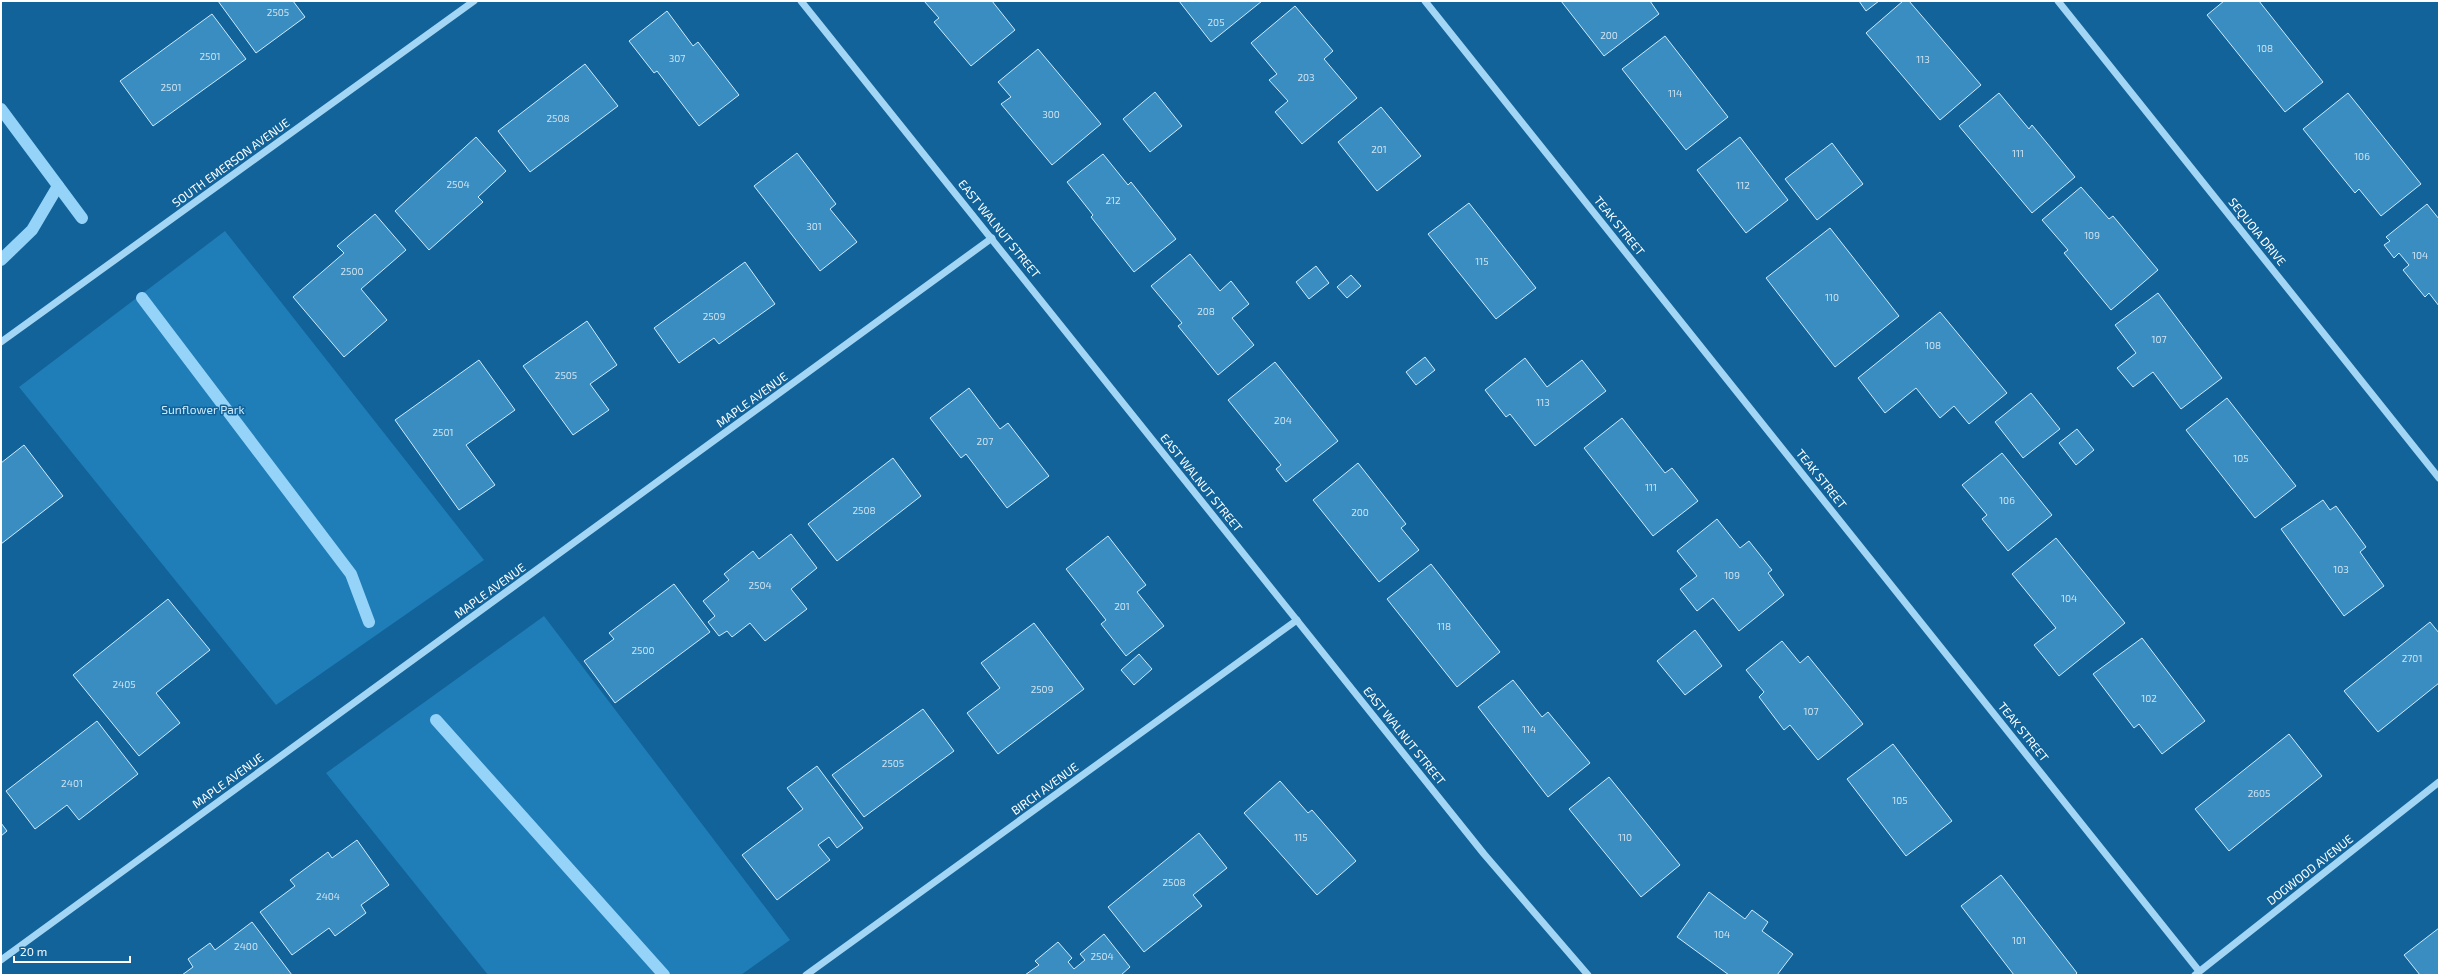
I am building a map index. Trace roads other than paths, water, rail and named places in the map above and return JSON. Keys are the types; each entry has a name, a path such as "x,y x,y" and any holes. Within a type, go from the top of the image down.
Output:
{"street":[{"name":"SOUTH EMERSON AVENUE","path":"1,342 474,1"},
{"name":"EAST WALNUT STREET","path":"801,1 1484,854 1588,975"},
{"name":"TEAK STREET","path":"1425,1 2197,973"},
{"name":"SEQUOIA DRIVE","path":"2058,1 2439,478"},
{"name":"MAPLE AVENUE","path":"1,960 992,238"},
{"name":"BIRCH AVENUE","path":"806,975 1297,620"},
{"name":"DOGWOOD AVENUE","path":"2197,973 2439,782"}],"waterway":[{"path":"1,109 82,218"},
{"path":"1,260 32,230 58,186"},
{"path":"142,298 351,574 369,622"},
{"path":"436,720 664,975"}],"park label":[{"name":"Sunflower Park","path":"203,410"}]}
